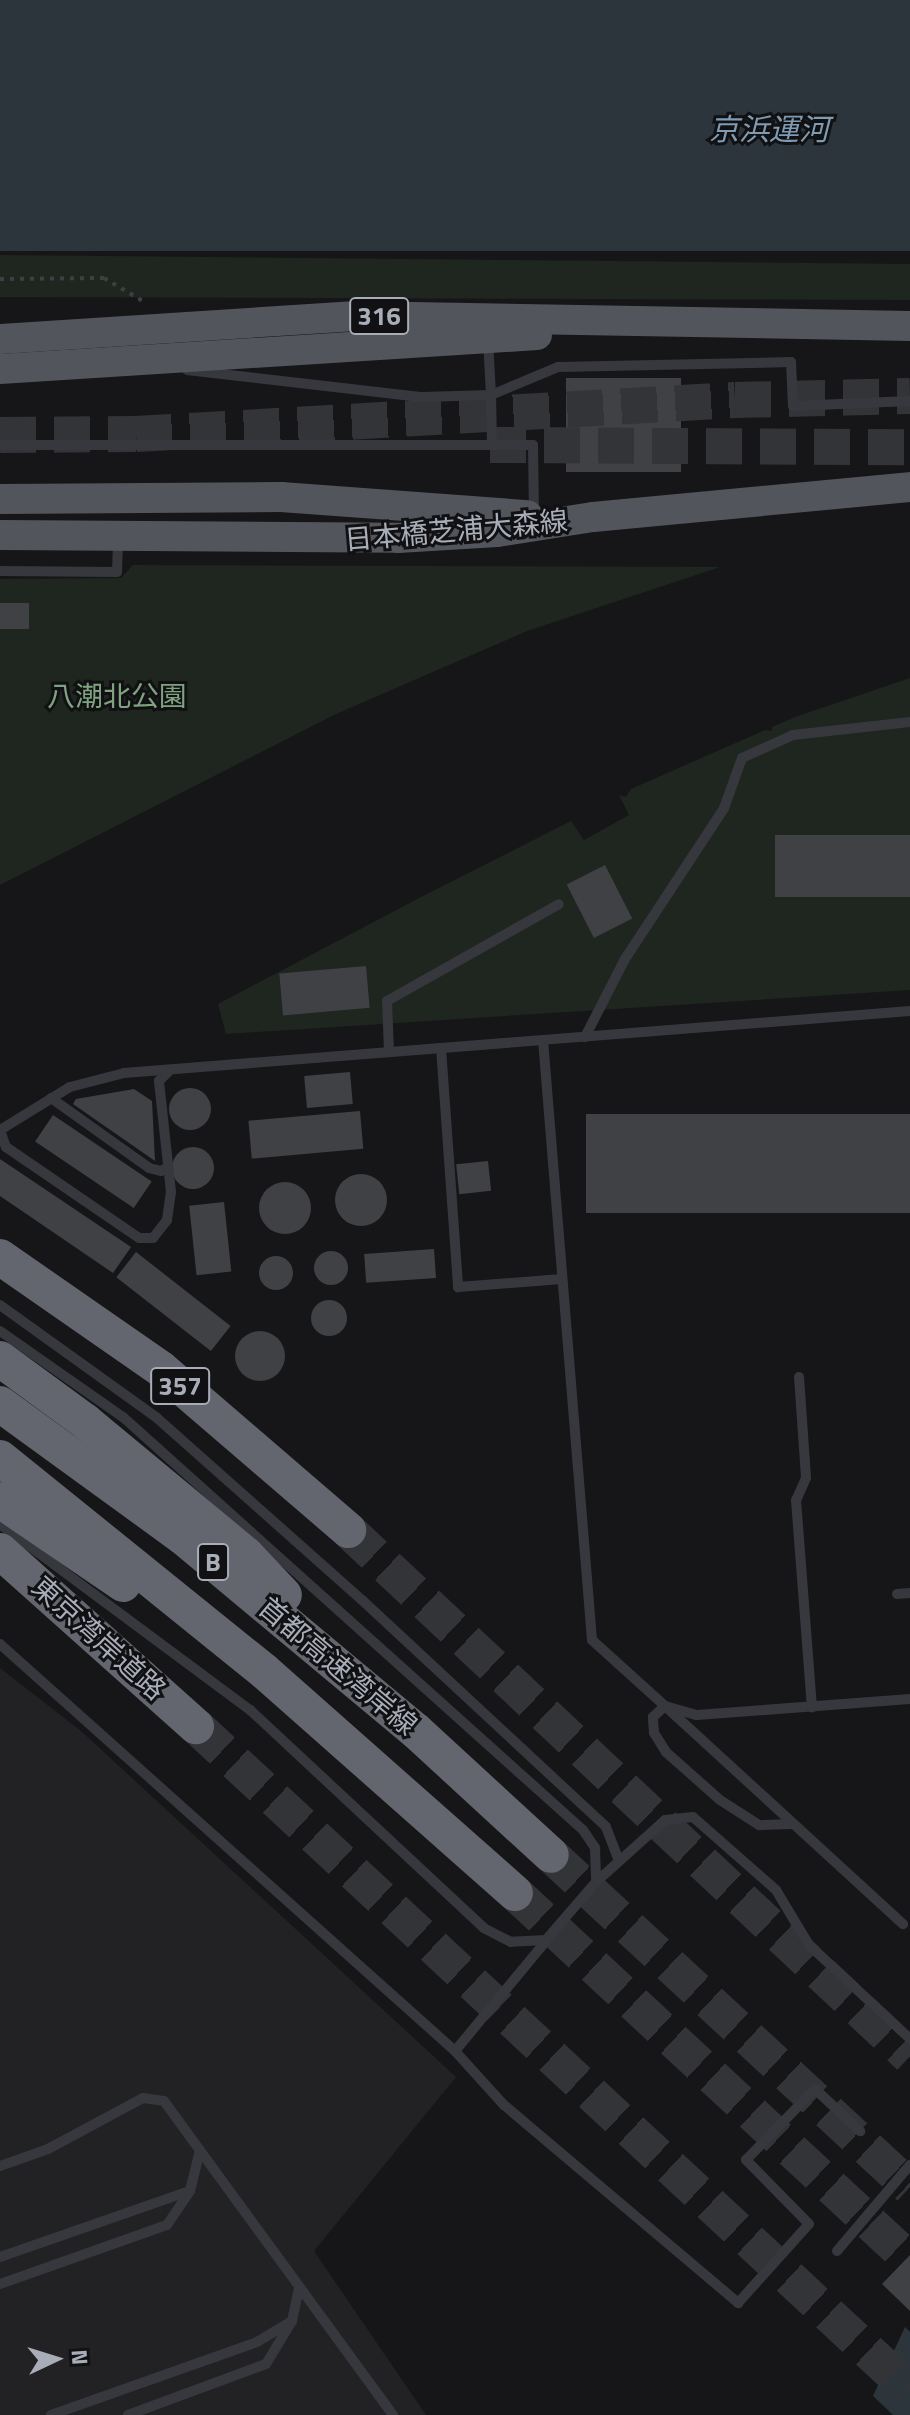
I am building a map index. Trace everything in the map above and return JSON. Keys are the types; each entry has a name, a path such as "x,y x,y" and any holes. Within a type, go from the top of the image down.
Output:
{"highway":[{"name":"357","path":"0,1257 161,1369 348,1530"},
{"path":"0,1359 86,1422 246,1555 416,1731"},
{"name":"首都高速湾岸線","path":"0,1404 183,1537 416,1731 551,1855"},
{"name":"首都高速湾岸線","path":"0,1458 264,1671 515,1893"},
{"path":"0,1500 172,1620 264,1671"},
{"name":"東京湾岸道路","path":"0,1551 196,1726"}],"main road":[{"name":"316","path":"1,359 356,316 910,326"},
{"path":"1,359 117,362 759,321"},
{"name":"日本橋芝浦大森線","path":"0,535 385,538 497,532 593,517 910,487"},
{"path":"0,499 281,497 593,517"}],"lane":[{"path":"488,339 492,445"},
{"path":"117,362 422,397 491,395 558,367 791,362 793,406 910,401"},
{"path":"0,445 533,445 534,515"},
{"path":"0,571 117,572 118,536"},
{"path":"585,1037 625,959 724,808 742,758 793,735 910,722"},
{"path":"389,1052 387,1001 559,904"},
{"path":"173,1070 159,1081 168,1167 167,1220 160,1233 146,1240 6,1147 0,1130 51,1098 70,1087 124,1073 910,1011"},
{"path":"543,1040 587,1630 599,1648 792,1824 908,1924"},
{"path":"441,1048 458,1287 562,1279"},
{"path":"51,1098 149,1168 161,1171 168,1167"},
{"path":"0,1305 157,1418 362,1600 606,1827 619,1861"},
{"path":"0,1331 123,1417 583,1830 595,1848 596,1882"},
{"path":"799,1377 806,1478 796,1500 812,1707"},
{"path":"0,1524 250,1710 484,1928 511,1942 546,1940"},
{"path":"897,1594 910,1593"},
{"path":"0,1644 455,2051 504,2105 738,2303 809,2224 746,2160 815,2089 860,2131"},
{"path":"665,1706 697,1715 910,1699"},
{"path":"665,1706 653,1717 654,1733 666,1752 720,1800 759,1825 792,1824"},
{"path":"455,2051 596,1882 665,1820 693,1817 776,1890 809,1945 910,2039"},
{"path":"0,2166 48,2149 143,2098 164,2101 393,2415"},
{"path":"0,2284 167,2225 190,2191 200,2150"},
{"path":"837,2251 910,2165"},
{"path":"0,2257 190,2191"},
{"path":"128,2415 266,2364 292,2321 299,2287"},
{"path":"51,2415 257,2342 292,2321"}],"path":[{"path":"0,279 104,278 146,303"}],"shaded area":[{"path":"0,1668 81,1731 456,2077 314,2251 426,2415 0,2415"}],"green space":[{"path":"0,255 910,264 910,300 0,297"},
{"name":"八潮北公園","path":"133,565 720,567 527,631 336,714 0,885 0,579 121,578"},
{"path":"910,678 910,990 226,1034 218,1004 423,896 571,821 584,840 629,815 619,795 626,797 631,789 765,730 772,731 772,727 795,717"}],"water":[{"name":"京浜運河","path":"0,0 910,0 910,251 0,251"},
{"path":"905,2327 910,2332 910,2415 893,2415 873,2396"}],"building":[{"path":"566,378 681,378 681,472 566,472"},
{"path":"0,603 29,603 29,629 0,629"},
{"path":"775,835 910,835 910,897 775,897"},
{"path":"605,865 632,918 594,938 567,885"},
{"path":"366,966 370,1008 283,1015 279,974"},
{"path":"350,1072 353,1104 307,1108 304,1076"},
{"path":"190,1088 205,1094 211,1109 205,1124 190,1130 175,1124 169,1109 175,1094"},
{"path":"134,1089 152,1101 155,1161 73,1104 76,1099"},
{"path":"360,1111 363,1149 252,1159 248,1121"},
{"path":"586,1114 910,1114 910,1213 586,1213"},
{"path":"53,1115 152,1182 134,1208 35,1142"},
{"path":"193,1147 208,1153 214,1168 208,1183 193,1189 178,1183 172,1168 178,1153"},
{"path":"0,1159 131,1247 113,1273 0,1196"},
{"path":"488,1161 491,1191 459,1194 456,1164"},
{"path":"361,1174 380,1181 387,1200 380,1219 361,1226 342,1219 335,1200 342,1181"},
{"path":"285,1182 303,1190 311,1208 303,1226 285,1234 267,1226 259,1208 267,1190"},
{"path":"224,1202 231,1272 197,1275 189,1206"},
{"path":"434,1249 436,1278 366,1283 364,1254"},
{"path":"331,1251 343,1256 348,1268 343,1280 331,1285 319,1280 314,1268 319,1256"},
{"path":"136,1252 231,1326 211,1351 116,1277"},
{"path":"276,1256 288,1261 293,1273 288,1285 276,1290 264,1285 259,1273 264,1261"},
{"path":"329,1300 342,1305 347,1318 342,1331 329,1336 316,1331 311,1318 316,1305"},
{"path":"260,1331 278,1338 285,1356 278,1374 260,1381 242,1374 235,1356 242,1338"},
{"path":"910,2255 910,2311 882,2284"}],"tunnel":[{"path":"0,435 136,434 735,400 910,396"},
{"path":"490,445 910,447"},
{"path":"348,1530 910,2057"},
{"path":"196,1726 910,2390"},
{"path":"551,1855 910,2187"},
{"path":"515,1893 910,2260"}]}
